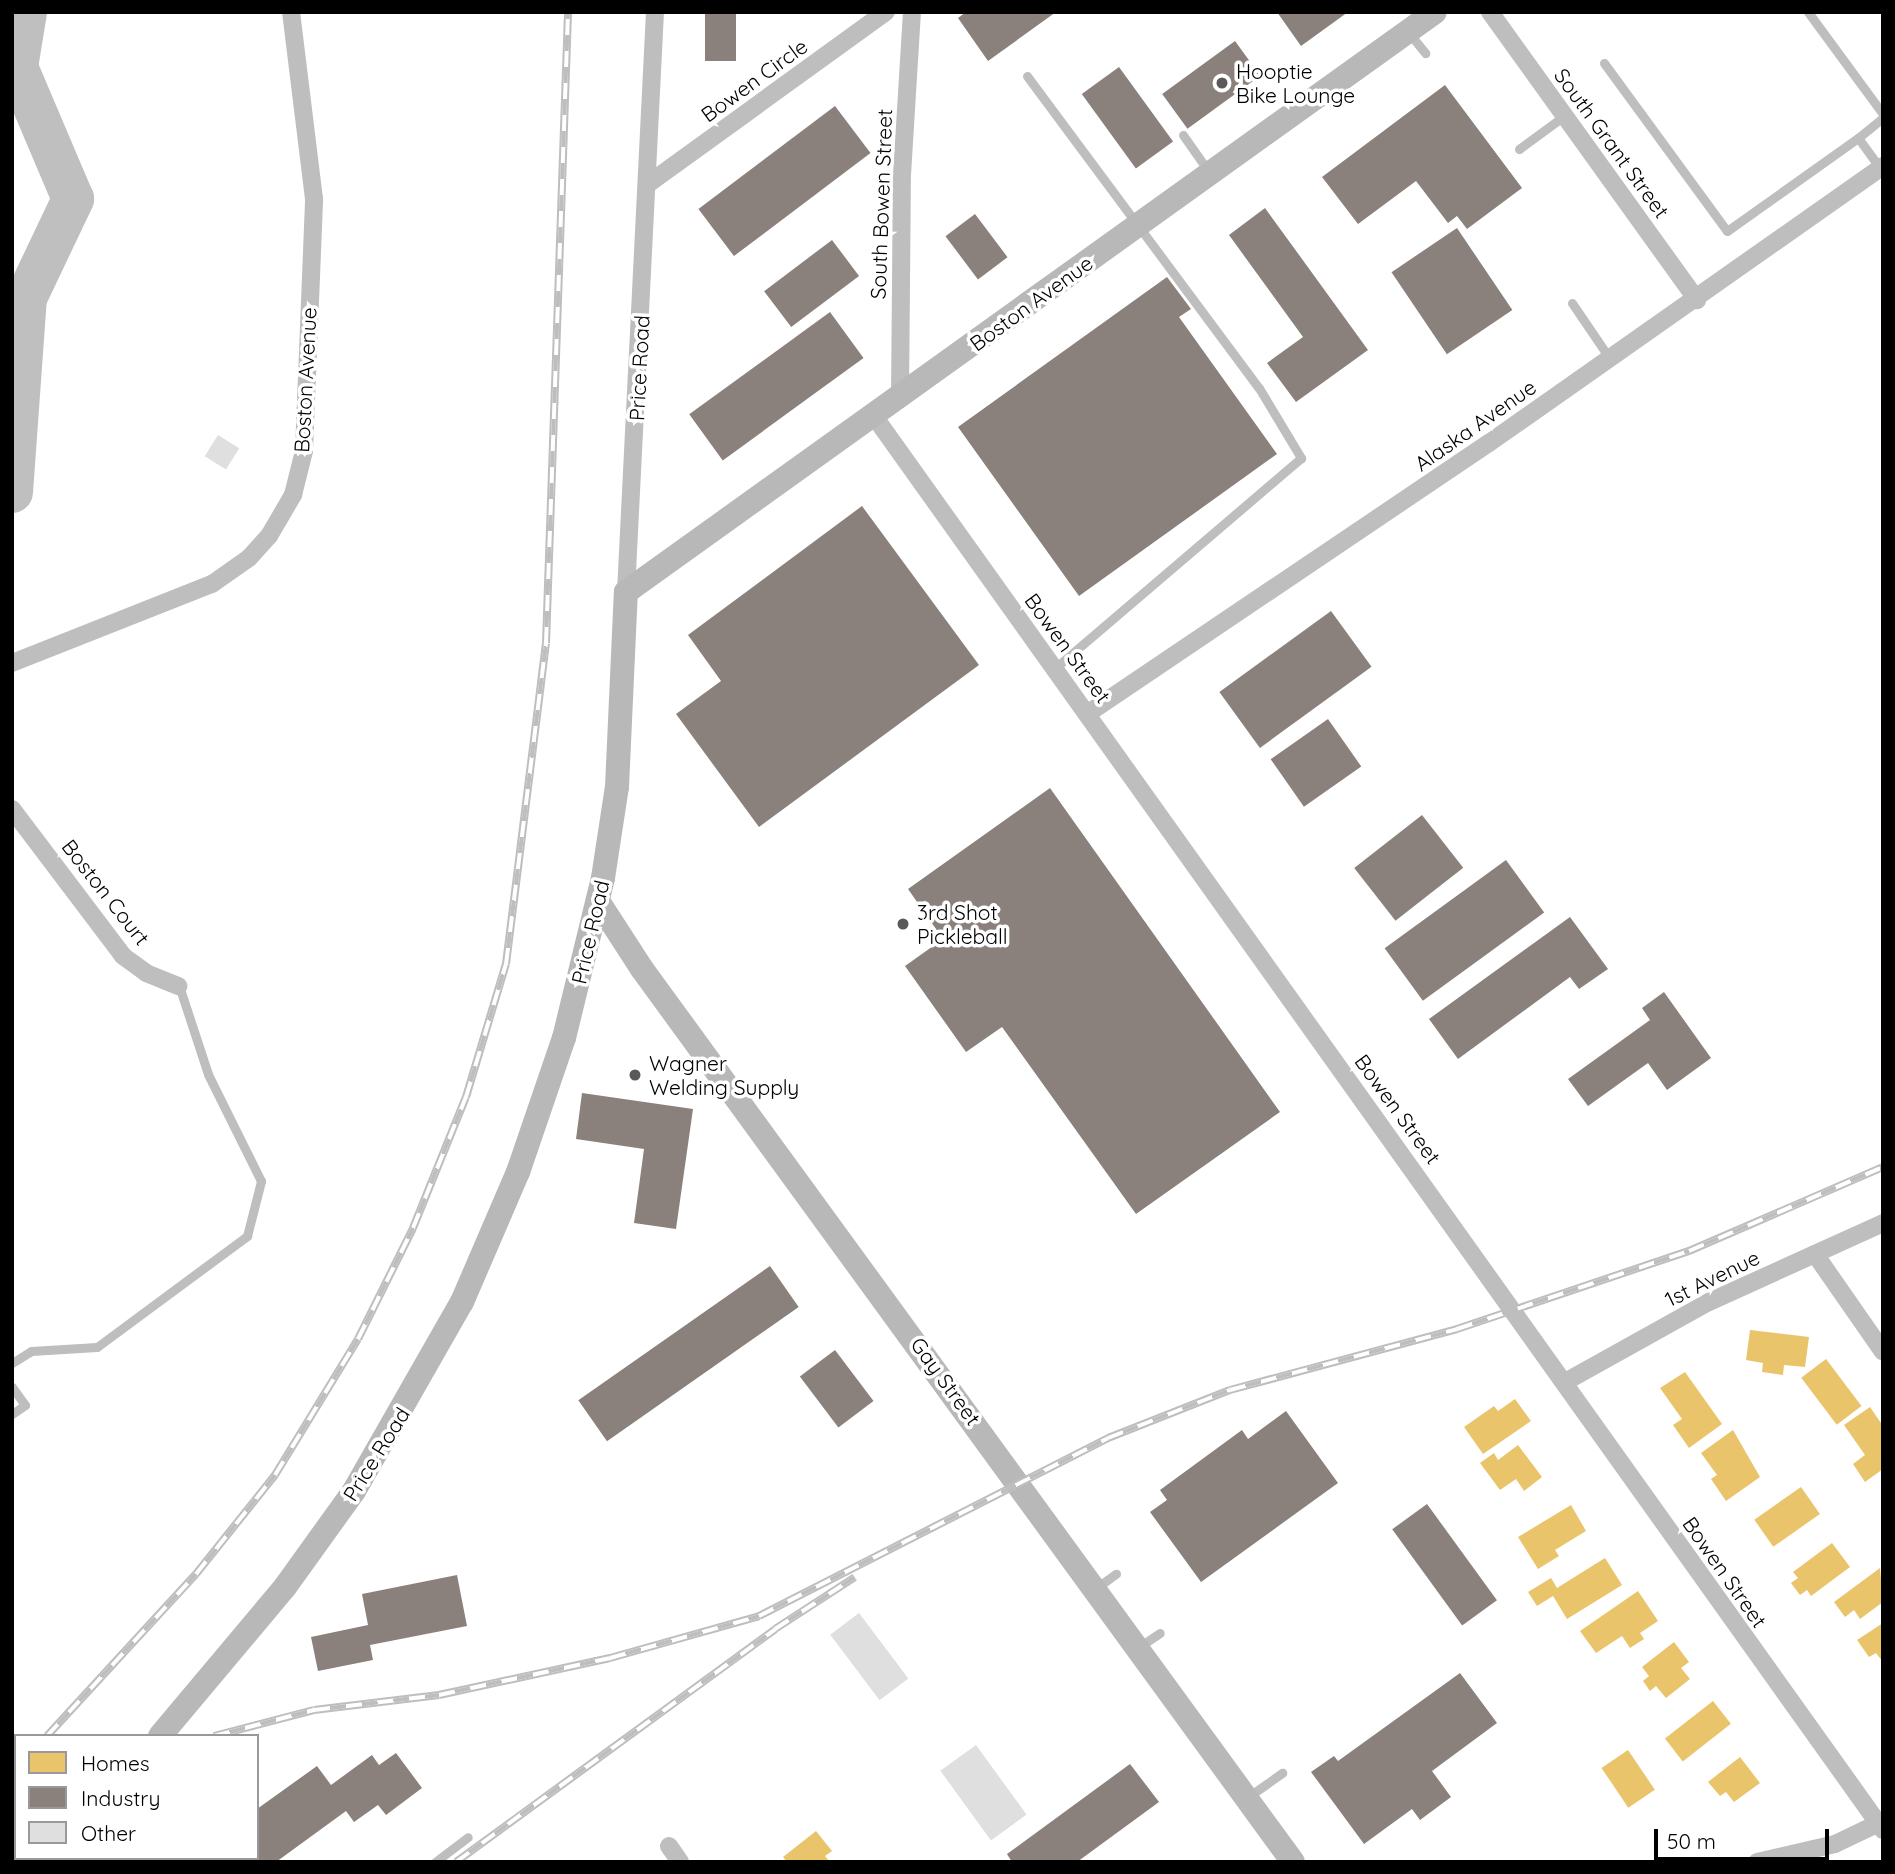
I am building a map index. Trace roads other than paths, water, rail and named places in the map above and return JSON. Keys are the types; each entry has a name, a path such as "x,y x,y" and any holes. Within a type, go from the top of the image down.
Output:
{"street":[{"name":"Boston Avenue","path":"12,663 212,584 249,558 269,536 293,495 304,451 314,199 291,12"},
{"name":"Price Road","path":"162,1734 285,1587 354,1491 462,1302 518,1172 564,1038 598,901 617,787 655,12"},
{"name":"Bowen Circle","path":"648,184 886,12"},
{"name":"South Bowen Street","path":"900,397 902,175 912,12"},
{"name":"Boston Avenue","path":"626,592 1435,12"},
{"name":"South Grant Street","path":"1490,12 1697,300"},
{"name":"Alaska Avenue","path":"1087,714 1697,300 1881,167"},
{"name":"Bowen Street","path":"874,416 1881,1825"},
{"name":"Boston Court","path":"12,808 123,956 146,973 179,986"},
{"name":"Gay Street","path":"598,901 642,969 1293,1862"},
{"name":"1st Avenue","path":"1565,1382 1709,1303 1883,1223"},
{"path":"1815,1254 1883,1352"},
{"path":"1757,1862 1835,1843 1881,1825"},
{"path":"669,1846 680,1862"}],"lane":[{"path":"1604,63 1727,231 1858,138 1883,116 1808,12"},
{"path":"1408,31 1425,53"},
{"path":"1027,76 1259,388 1301,458 1055,668"},
{"path":"1519,149 1564,116"},
{"path":"1183,135 1210,174"},
{"path":"1858,138 1881,167"},
{"path":"1572,303 1610,359"},
{"path":"12,1363 31,1351 97,1348 247,1236 261,1181 208,1074 179,986"},
{"path":"12,1387 25,1405 12,1414"},
{"path":"1095,1589 1116,1574"},
{"path":"1138,1648 1160,1633"},
{"path":"1247,1798 1282,1773"},
{"path":"435,1862 468,1837"}],"waterway":[{"path":"12,492 26,298 73,199 17,67 26,12"}],"railway":[{"path":"49,1734 196,1574 275,1475 358,1339 413,1228 466,1097 506,964 546,643 568,12"},
{"path":"222,1734 314,1710 439,1695 610,1658 759,1616 1108,1438 1230,1390 1457,1329 1689,1251 1883,1167"},
{"path":"456,1862 775,1629 855,1577"}],"place":[{"name":"Hooptie Bike Lounge","path":"1222,83"},
{"name":"3rd Shot Pickleball","path":"903,924"},
{"name":"Wagner Welding Supply","path":"635,1075"}]}
